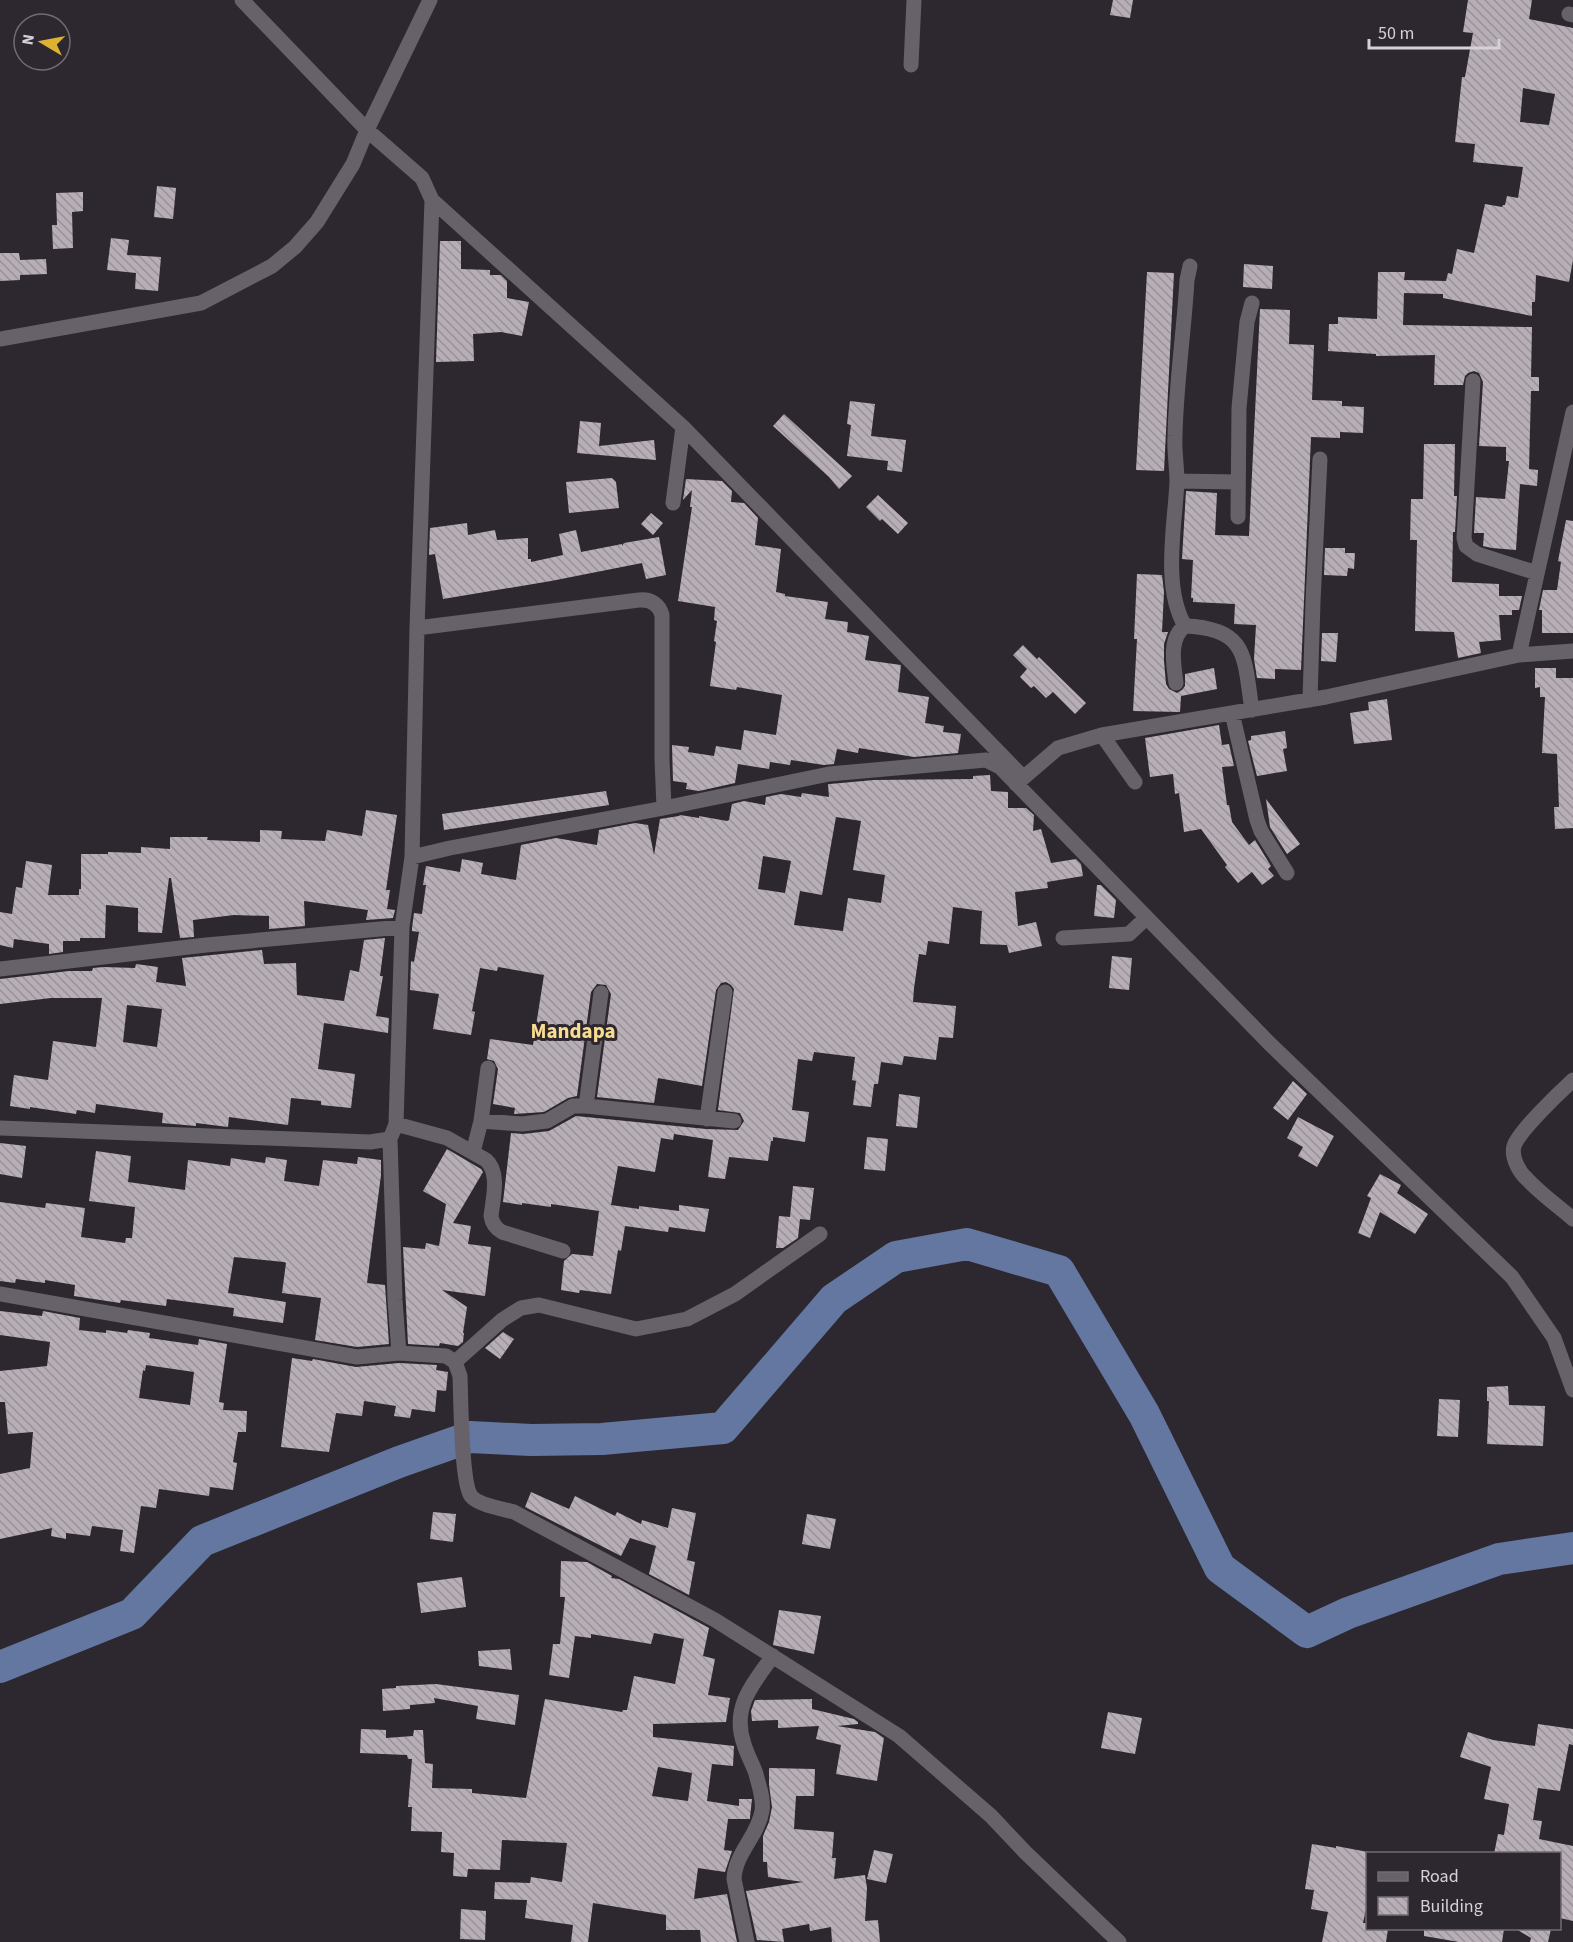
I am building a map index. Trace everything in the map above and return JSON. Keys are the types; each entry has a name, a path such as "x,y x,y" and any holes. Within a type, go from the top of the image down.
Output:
{"street":[{"path":"242,0 367,130 422,178 432,200 683,427 1023,778 1146,918 1270,1044 1512,1277 1554,1338 1573,1390"},
{"path":"0,339 201,303 272,266 295,247 318,222 353,164 430,0"},
{"path":"911,65 914,0"},
{"path":"399,1353 390,1139 396,1124 402,927 412,857 417,627 432,200"},
{"path":"1185,626 1178,610 1173,578 1172,532 1177,481 1174,436 1190,266"},
{"path":"1238,517 1239,408 1247,322 1252,303"},
{"path":"1473,381 1464,538 1466,546 1477,555 1537,573"},
{"path":"1519,655 1573,416"},
{"path":"673,503 683,427"},
{"path":"1310,700 1320,459"},
{"path":"1177,481 1238,482"},
{"path":"417,627 646,599 655,603 662,615 664,808"},
{"path":"1176,683 1173,657 1176,638 1185,626"},
{"path":"1185,626 1227,635 1235,641 1244,656 1252,710"},
{"path":"1023,778 1059,748 1102,735 1310,700 1519,655 1573,651"},
{"path":"1233,713 1257,820 1287,873"},
{"path":"1102,735 1135,782"},
{"path":"412,857 829,774 986,760 1023,778"},
{"path":"1063,938 1129,934 1146,918"},
{"path":"0,969 206,945 402,927"},
{"path":"707,1119 724,992"},
{"path":"586,1106 602,993"},
{"path":"473,1152 481,1121 488,1068"},
{"path":"1573,1080 1517,1140 1513,1152 1526,1179 1573,1219"},
{"path":"481,1121 522,1124 547,1121 573,1106 586,1106 734,1121"},
{"path":"396,1124 447,1138 486,1160 493,1168 495,1175 492,1222 495,1227 502,1232 563,1251"},
{"path":"0,1128 370,1142 390,1139"},
{"path":"455,1362 502,1320 521,1308 539,1305 636,1329 687,1319 735,1294 820,1234"},
{"path":"0,1294 357,1358 399,1353 446,1356 455,1362 460,1376 465,1471 468,1490 472,1497 478,1502 514,1512 715,1620 899,1736 991,1816 1025,1852 1119,1942"},
{"path":"747,1942 734,1879 739,1858 758,1827 762,1809 754,1766 743,1743 740,1722 743,1700 773,1656"}],"building":[{"path":"1113,0 1133,0 1130,18 1110,15"},
{"path":"1468,0 1532,0 1529,19 1573,28 1573,260 1569,282 1536,275 1532,316 1443,298 1443,294 1404,293 1403,325 1532,327 1531,377 1539,377 1539,391 1531,391 1529,469 1538,470 1537,486 1520,484 1516,550 1483,546 1484,533 1474,533 1476,497 1505,499 1509,461 1506,461 1506,447 1479,446 1483,382 1479,373 1474,371 1468,373 1463,385 1434,385 1435,355 1376,356 1376,354 1328,351 1329,324 1338,324 1338,317 1377,319 1378,272 1405,272 1404,280 1446,281 1448,273 1452,274 1457,249 1474,253 1485,204 1502,207 1505,205 1507,196 1518,198 1523,167 1473,162 1475,144 1455,142 1462,77 1465,77 1473,33 1463,32","holes":["1523,88 1555,94 1549,125 1520,122"]},
{"path":"157,186 176,188 173,219 154,217"},
{"path":"83,192 83,211 72,212 73,248 53,249 52,225 57,225 56,193"},
{"path":"111,238 129,240 127,255 161,257 158,291 135,289 136,273 107,270"},
{"path":"440,241 461,241 461,269 490,270 490,275 501,275 507,281 507,298 529,302 522,336 501,332 473,334 474,361 436,362"},
{"path":"0,253 19,253 20,260 46,259 47,274 20,275 20,280 0,281"},
{"path":"1244,264 1273,266 1272,289 1243,287"},
{"path":"1147,272 1174,273 1164,471 1136,470"},
{"path":"1260,309 1290,310 1289,344 1314,345 1312,400 1342,401 1342,406 1364,407 1363,433 1340,432 1340,438 1311,437 1301,670 1275,669 1275,679 1257,678 1254,659 1256,625 1234,624 1235,604 1193,602 1191,598 1193,560 1182,559 1186,491 1217,493 1215,535 1249,536"},
{"path":"850,401 875,404 871,436 906,440 902,472 887,470 888,461 847,456 851,425 847,424"},
{"path":"784,414 852,476 839,489 773,426"},
{"path":"580,421 601,423 599,446 654,440 656,460 577,453"},
{"path":"1424,444 1455,444 1454,496 1457,496 1455,532 1453,532 1452,582 1499,584 1499,596 1522,596 1519,610 1512,610 1512,615 1499,615 1501,640 1479,642 1481,653 1458,658 1454,632 1415,631 1417,540 1410,540 1411,499 1423,499"},
{"path":"612,478 616,482 619,508 569,513 566,482"},
{"path":"686,479 722,481 732,491 731,502 744,503 758,518 755,545 781,549 776,592 785,594 785,596 828,602 825,619 848,622 847,632 869,636 865,660 901,665 898,692 929,697 925,723 944,726 943,732 961,734 958,753 914,757 859,748 858,753 837,749 834,764 824,765 791,760 790,765 770,762 769,769 738,764 735,783 699,791 686,789 687,783 673,781 672,745 689,747 688,752 714,756 716,746 741,750 744,730 776,735 782,695 737,687 736,690 710,686 716,642 714,641 717,621 714,620 715,607 678,601 692,507 690,507 692,490 683,500"},
{"path":"878,495 908,523 898,534 866,507"},
{"path":"651,513 663,523 653,535 641,524"},
{"path":"1566,520 1573,521 1573,633 1542,633 1542,610 1539,610 1543,590 1557,590 1561,562 1558,561"},
{"path":"467,523 468,535 495,530 497,540 528,538 528,559 531,559 531,562 563,555 559,534 576,530 581,552 622,544 622,546 624,543 659,537 666,575 646,579 642,563 443,599 435,554 429,555 430,528"},
{"path":"1325,548 1345,548 1345,553 1355,553 1354,569 1348,568 1347,576 1324,575"},
{"path":"1137,574 1162,575 1164,592 1162,632 1168,632 1164,644 1164,661 1166,684 1169,689 1177,693 1185,686 1185,674 1214,668 1217,689 1181,696 1180,712 1133,711 1137,639 1134,639"},
{"path":"1322,633 1338,633 1336,662 1321,661"},
{"path":"1023,645 1037,659 1039,657 1086,703 1075,714 1053,692 1046,698 1020,677 1027,669 1013,655"},
{"path":"1535,668 1556,668 1556,678 1573,678 1573,828 1555,829 1554,807 1559,807 1557,754 1542,753 1545,697 1540,697 1540,687 1535,688"},
{"path":"1387,699 1392,740 1354,744 1350,713 1369,710 1368,702"},
{"path":"1219,725 1222,745 1229,744 1234,766 1222,767 1227,805 1229,805 1232,822 1249,845 1255,840 1271,866 1268,869 1274,876 1262,885 1252,872 1238,883 1201,829 1184,832 1179,793 1175,794 1173,774 1150,777 1145,738"},
{"path":"1285,731 1287,748 1283,749 1287,771 1257,776 1248,741 1251,740 1251,736"},
{"path":"990,775 991,791 1008,792 1008,808 1026,808 1034,815 1033,831 1041,829 1051,863 1076,859 1081,864 1083,876 1047,882 1048,888 1015,892 1018,926 1036,922 1042,946 1009,953 1007,945 980,944 982,911 953,907 949,944 928,941 926,955 919,954 914,988 913,1002 956,1006 953,1038 939,1037 936,1060 904,1056 902,1065 881,1062 878,1084 874,1084 871,1107 853,1105 856,1081 852,1080 855,1057 814,1052 812,1061 798,1059 792,1110 809,1112 805,1142 773,1137 768,1161 729,1157 725,1179 708,1177 713,1140 674,1134 673,1140 661,1138 655,1172 618,1166 611,1205 679,1211 679,1205 709,1209 705,1232 669,1227 668,1232 625,1226 621,1251 618,1250 611,1294 561,1290 564,1261 572,1254 593,1256 599,1211 551,1204 551,1207 503,1202 511,1133 549,1131 576,1116 738,1130 744,1121 740,1113 718,1110 734,989 726,982 721,983 716,990 702,1086 658,1078 654,1103 597,1097 611,994 606,985 597,984 591,992 577,1096 568,1098 544,1112 514,1114 515,1108 493,1104 498,1069 494,1061 487,1059 490,1039 533,1045 544,975 498,967 497,971 480,968 472,1011 475,1012 471,1035 433,1029 439,994 410,990 411,961 414,962 419,932 412,931 412,928 414,913 422,914 426,866 460,872 462,859 483,863 481,874 516,880 521,845 556,838 597,845 599,830 635,823 648,825 654,855 660,819 680,815 727,821 732,804 744,801 765,805 766,797 781,794 801,797 802,793 829,797 828,784 874,780 973,779 973,776","holes":["836,817 861,821 853,870 885,875 881,903 848,898 843,931 794,925 800,891 822,895","763,856 791,861 785,893 758,889"]},
{"path":"606,791 609,805 444,830 442,814"},
{"path":"1266,799 1300,844 1287,854 1270,827"},
{"path":"366,810 397,815 386,890 390,890 387,909 395,910 393,918 366,920 368,910 304,901 305,926 269,929 269,916 234,915 193,920 194,937 180,938 171,878 169,878 162,933 138,932 138,908 106,905 105,938 63,941 63,952 49,954 49,944 14,939 13,948 0,945 0,912 12,914 16,887 22,888 26,861 52,865 48,895 79,895 81,854 141,853 141,847 170,849 170,837 208,837 207,840 260,842 260,830 282,831 281,839 325,841 327,830 362,836"},
{"path":"1097,885 1101,885 1116,900 1114,918 1094,916"},
{"path":"385,938 380,976 383,976 376,1016 389,1018 388,1033 324,1023 318,1069 355,1074 351,1108 321,1105 321,1101 291,1098 288,1125 229,1117 228,1127 196,1123 196,1126 162,1123 163,1113 96,1104 95,1113 77,1110 76,1114 10,1106 14,1075 48,1080 53,1041 96,1047 102,998 51,998 0,1004 0,979 69,971 92,971 93,968 104,967 135,968 136,964 158,967 156,982 186,986 182,958 262,950 264,964 296,963 297,995 344,1001 350,970 359,972 364,940","holes":["127,1005 162,1009 157,1047 123,1042"]},
{"path":"1112,956 1132,958 1129,990 1109,988"},
{"path":"1293,1081 1307,1094 1288,1120 1273,1108"},
{"path":"899,1094 920,1097 917,1128 896,1126"},
{"path":"1298,1117 1334,1136 1317,1167 1298,1156 1303,1147 1287,1138"},
{"path":"867,1137 888,1139 885,1171 864,1169"},
{"path":"0,1143 26,1146 22,1178 0,1174"},
{"path":"447,1149 483,1172 453,1223 471,1226 468,1244 491,1247 485,1296 442,1290 467,1307 463,1342 458,1346 440,1343 439,1346 408,1344 403,1247 425,1249 426,1243 439,1246 446,1204 423,1191"},
{"path":"96,1151 131,1156 128,1182 185,1190 188,1160 230,1166 231,1158 265,1163 266,1157 287,1160 284,1181 319,1186 323,1160 357,1164 358,1157 381,1160 367,1283 385,1285 389,1344 357,1347 315,1340 321,1298 282,1293 286,1263 284,1262 234,1257 228,1293 286,1302 283,1323 233,1316 234,1308 167,1299 166,1306 121,1300 120,1303 74,1296 75,1285 45,1280 45,1283 16,1279 15,1283 0,1281 0,1202 45,1208 46,1203 85,1208 81,1237 125,1243 126,1238 132,1238 135,1207 89,1201"},
{"path":"1380,1174 1401,1185 1397,1193 1428,1214 1415,1234 1380,1212 1370,1238 1358,1233 1371,1198 1367,1196"},
{"path":"793,1186 814,1188 810,1220 800,1219 798,1238 783,1248 776,1248 779,1216 790,1217"},
{"path":"0,1311 42,1316 43,1311 80,1318 79,1330 127,1333 128,1330 150,1333 149,1338 198,1345 199,1339 227,1344 219,1402 224,1403 223,1410 247,1411 246,1432 238,1432 233,1462 237,1463 233,1490 210,1487 209,1496 159,1489 156,1508 141,1506 134,1553 120,1551 123,1530 92,1526 90,1536 66,1533 66,1539 51,1536 52,1528 0,1539 0,1474 30,1468 33,1432 8,1434 5,1402 0,1402 0,1371 47,1366 50,1342 0,1335","holes":["146,1365 194,1372 190,1405 139,1398 143,1370 145,1371"]},
{"path":"503,1332 514,1339 500,1359 485,1348"},
{"path":"292,1358 312,1361 313,1359 356,1367 399,1363 437,1365 436,1370 448,1372 446,1391 437,1390 435,1412 412,1409 410,1418 394,1416 396,1406 364,1401 362,1416 336,1413 329,1452 281,1447"},
{"path":"1508,1386 1509,1405 1545,1406 1543,1446 1487,1444 1489,1401 1487,1401 1487,1387"},
{"path":"1439,1399 1460,1400 1458,1437 1437,1436"},
{"path":"531,1492 569,1509 575,1496 615,1516 617,1512 641,1524 642,1520 668,1528 672,1508 696,1513 687,1560 695,1562 689,1595 649,1574 656,1546 630,1538 621,1556 525,1507"},
{"path":"433,1512 456,1514 453,1542 430,1539"},
{"path":"807,1514 836,1519 830,1549 802,1544"},
{"path":"561,1561 587,1562 612,1576 611,1578 619,1579 709,1628 703,1656 715,1659 708,1695 730,1698 726,1722 653,1724 653,1737 734,1746 733,1766 712,1764 707,1801 739,1806 739,1799 752,1799 750,1819 728,1819 724,1850 732,1851 725,1872 698,1868 694,1899 727,1894 737,1942 701,1942 700,1930 666,1930 666,1915 593,1903 588,1942 571,1942 573,1925 525,1918 527,1900 494,1899 495,1882 530,1883 531,1877 562,1882 567,1843 502,1840 500,1870 468,1869 467,1877 453,1876 454,1853 441,1852 442,1832 411,1831 412,1807 408,1807 412,1759 408,1759 407,1755 360,1753 361,1729 386,1730 386,1738 413,1736 414,1730 423,1730 425,1763 433,1764 432,1788 472,1789 472,1793 526,1798 545,1699 622,1712 627,1710 634,1676 675,1684 684,1639 654,1633 651,1644 591,1634 591,1638 575,1636 569,1678 549,1675 553,1644 560,1644 565,1597 560,1597","holes":["658,1767 692,1773 688,1801 652,1796"]},
{"path":"462,1577 466,1607 421,1613 417,1583"},
{"path":"779,1610 821,1616 814,1654 773,1645"},
{"path":"510,1649 512,1670 479,1666 478,1651"},
{"path":"436,1684 519,1695 515,1725 476,1719 478,1706 434,1698 435,1703 410,1705 410,1709 383,1711 382,1689"},
{"path":"812,1699 812,1709 858,1722 858,1724 837,1726 875,1732 884,1738 877,1781 836,1774 841,1745 816,1739 819,1726 778,1728 778,1720 752,1721 751,1711 755,1700"},
{"path":"1108,1712 1142,1718 1135,1754 1101,1748"},
{"path":"1538,1724 1573,1729 1573,1745 1569,1744 1560,1791 1538,1788 1533,1820 1542,1821 1539,1839 1573,1846 1573,1921 1561,1918 1561,1852 1494,1852 1498,1834 1504,1835 1509,1804 1484,1799 1491,1767 1460,1757 1468,1732 1493,1740 1535,1746"},
{"path":"769,1768 815,1769 814,1796 796,1796 794,1829 834,1832 832,1858 836,1858 834,1879 865,1875 867,1888 865,1921 878,1920 880,1942 832,1942 831,1927 810,1931 809,1924 782,1929 784,1942 757,1940 746,1891 803,1882 768,1877 767,1862 763,1862 763,1836 772,1807"},
{"path":"1312,1844 1368,1852 1366,1852 1366,1909 1363,1923 1366,1923 1366,1930 1388,1930 1386,1942 1322,1942 1328,1912 1311,1909 1314,1890 1305,1889"},
{"path":"874,1850 893,1854 886,1883 867,1879"},
{"path":"461,1909 486,1911 485,1940 460,1939"},
{"path":"1424,1930 1504,1930 1502,1942 1459,1942 1424,1936"},
{"path":"1518,1930 1551,1930 1548,1942 1530,1942 1531,1938"}],"waterway":[{"path":"0,1667 132,1614 202,1541 399,1462 470,1437 531,1440 602,1439 723,1428 834,1299 896,1257 967,1244 1059,1271 1144,1414 1220,1568 1307,1632 1348,1613 1499,1559 1573,1548"}],"district":[{"name":"Mandapa","path":"573,1031"}]}
